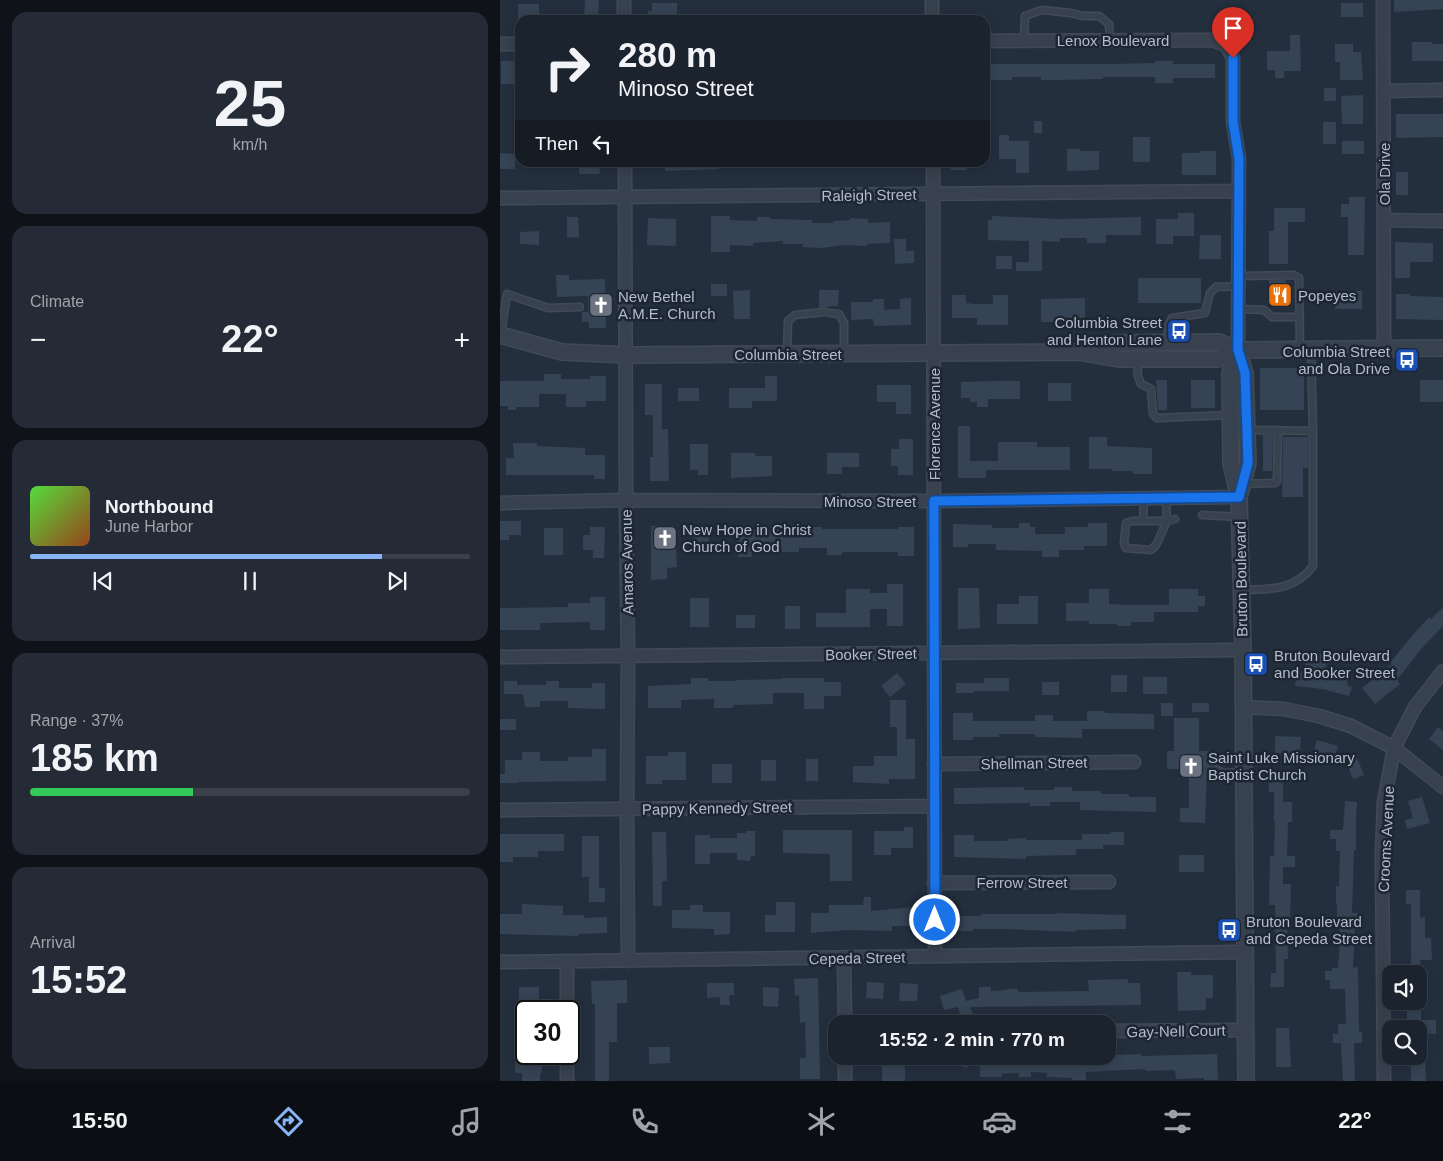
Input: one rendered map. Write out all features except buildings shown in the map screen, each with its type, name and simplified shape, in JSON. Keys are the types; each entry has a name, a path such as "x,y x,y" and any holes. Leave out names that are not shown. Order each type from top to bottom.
{"street":[{"path":"624,0 624,15"},
{"path":"932,0 932,15"},
{"name":"Ola Drive","path":"1383,0 1384,348"},
{"name":"Lenox Boulevard","path":"990,41 1212,40 1226,45 1233,58 1233,121 1239,159 1238,191"},
{"path":"500,44 515,44"},
{"path":"1384,90 1443,90"},
{"name":"Amaros Avenue","path":"625,167 628,961"},
{"name":"Florence Avenue","path":"933,167 935,956"},
{"path":"1238,191 1238,350"},
{"name":"Raleigh Street","path":"500,198 1238,191"},
{"path":"1384,220 1443,221"},
{"name":"Columbia Street","path":"500,336 562,352 626,355 1078,352 1118,359 1218,359 1238,350"},
{"name":"Columbia Street","path":"1078,352 1117,342 1219,342 1238,350 1443,348"},
{"name":"Bruton Boulevard","path":"1238,350 1230,373 1231,464 1241,490"},
{"name":"Bruton Boulevard","path":"1238,350 1245,373 1248,463 1241,490 1240,517 1243,650 1246,1081"},
{"name":"Minoso Street","path":"500,502 626,500 934,501 1166,498 1241,490"},
{"name":"Booker Street","path":"500,657 1243,650"},
{"name":"Crooms Avenue","path":"1384,1081 1382,853 1384,802 1394,748 1415,707 1443,671"},
{"path":"1243,708 1284,709 1319,716 1351,726 1394,748 1443,787"},
{"name":"Shellman Street","path":"934,764 1134,762"},
{"name":"Pappy Kennedy Street","path":"500,810 934,806"},
{"name":"Ferrow Street","path":"934,883 1109,882"},
{"name":"Cepeda Street","path":"500,962 1244,952"},
{"path":"844,958 845,1015"},
{"path":"567,962 567,1000"},
{"name":"Gay-Nell Court","path":"1116,1032 1246,1030"},
{"path":"567,1065 567,1081"},
{"path":"845,1065 845,1081"}],"lane":[{"path":"1024,40 1025,16 1042,10 1071,12 1082,16 1100,16 1109,24 1110,40"},
{"path":"1168,342 1168,326 1172,318 1205,313 1210,293 1216,287 1238,281 1297,276 1300,280 1300,317 1306,350 1313,431 1313,566 1307,574 1295,583 1278,588 1242,590"},
{"path":"500,336 507,294 548,308 580,307"},
{"path":"1238,309 1260,309 1272,317 1300,317"},
{"path":"787,354 788,321 791,317 827,312 839,314 843,320 844,353"},
{"path":"1137,359 1138,376 1141,384 1152,389 1153,414 1157,418 1230,415"},
{"path":"1247,430 1313,431"},
{"path":"1241,490 1277,481 1278,430"},
{"path":"1143,521 1144,498"},
{"path":"1166,498 1167,521 1156,546 1151,550 1126,548 1124,544 1126,523 1132,520 1167,521 1175,519"},
{"path":"1202,515 1240,517"},
{"path":"1213,768 1224,772 1243,772"}],"place":[{"name":"Popeyes","path":"1280,295"},
{"name":"New Bethel A.M.E. Church","path":"601,305"},
{"name":"Columbia Street and Henton Lane","path":"1179,331"},
{"name":"Columbia Street and Ola Drive","path":"1407,360"},
{"name":"New Hope in Christ Church of God","path":"665,538"},
{"name":"Bruton Boulevard and Booker Street","path":"1256,664"},
{"name":"Saint Luke Missionary Baptist Church","path":"1191,766"},
{"name":"Bruton Boulevard and Cepeda Street","path":"1229,930"}],"route":[{"path":"935,920 934,501 1239,497 1248,463 1245,373 1238,350 1239,159 1233,121 1233,58"}]}
